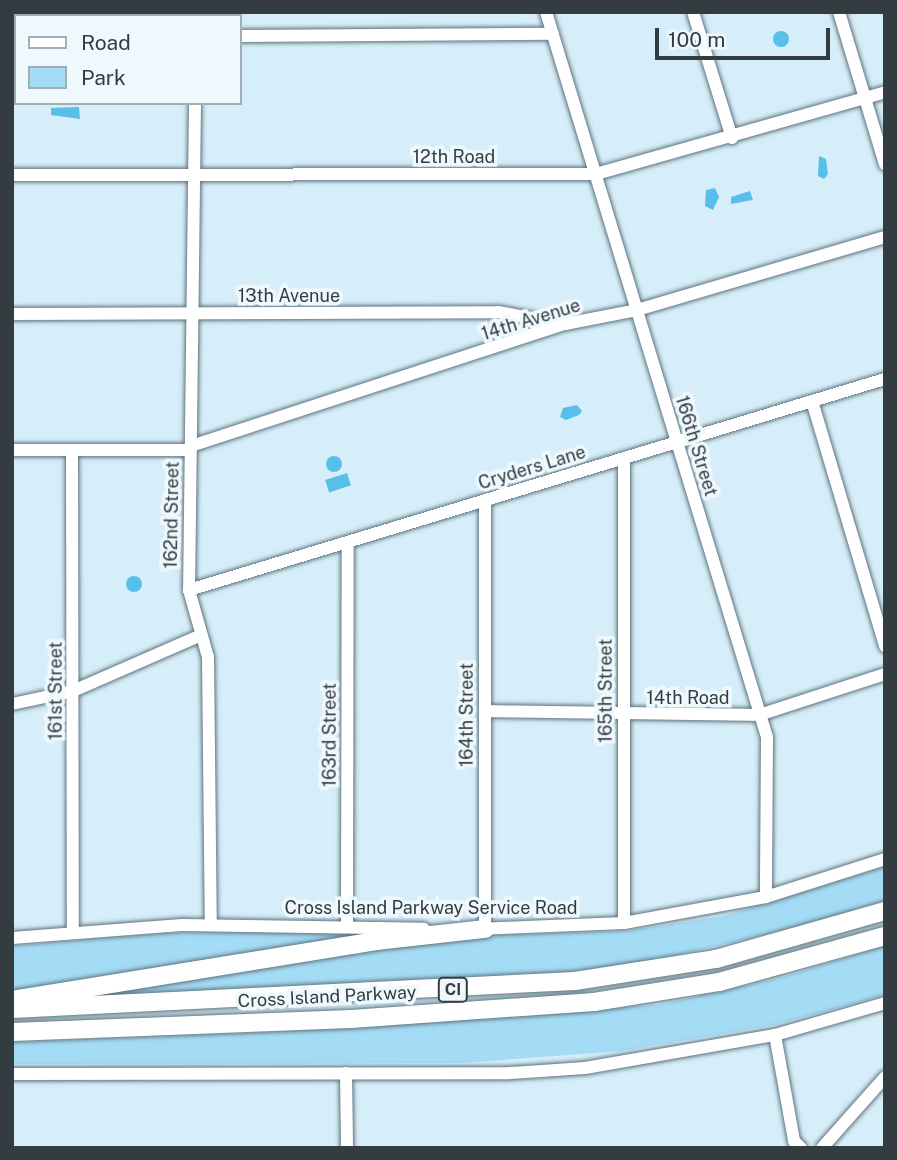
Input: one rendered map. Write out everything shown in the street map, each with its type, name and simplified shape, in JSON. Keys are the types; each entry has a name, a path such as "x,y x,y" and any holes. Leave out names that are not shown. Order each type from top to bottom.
{"highway":[{"name":"Cross Island Parkway","path":"12,1009 575,981 716,959 885,911"},
{"path":"12,1000 376,941 485,929"},
{"name":"Cross Island Parkway","path":"12,1032 340,1019 594,1002 719,982 885,936"}],"street":[{"name":"166th Street","path":"546,12 767,737 766,897"},
{"path":"693,12 732,138"},
{"path":"839,12 885,164"},
{"path":"242,36 554,33"},
{"name":"12th Road","path":"12,175 596,174 732,138 885,92"},
{"name":"162nd Street","path":"195,105 189,590 208,657 211,924"},
{"name":"14th Avenue","path":"12,450 191,448 565,324 637,310 885,237"},
{"name":"13th Avenue","path":"12,314 498,312 565,324"},
{"name":"Cryders Lane","path":"189,590 885,379"},
{"path":"812,401 885,646"},
{"name":"161st Street","path":"72,450 74,933"},
{"name":"165th Street","path":"624,458 624,923"},
{"name":"164th Street","path":"485,501 485,929"},
{"name":"163rd Street","path":"347,928 348,542"},
{"path":"12,704 73,691 201,635"},
{"name":"14th Road","path":"485,711 759,715 885,674"},
{"name":"Cross Island Parkway Service Road","path":"12,938 211,924 485,929 624,923 766,897 885,859"},
{"path":"12,1074 346,1073 585,1068 775,1035 885,1003"},
{"path":"775,1035 794,1141 801,1148"},
{"path":"346,1073 347,1148"},
{"path":"822,1148 885,1077"}],"green space":[{"path":"885,867 885,900 815,923 634,965 527,976 94,996 452,936 626,931 723,916"},
{"path":"163,933 367,935 12,993 12,946"},
{"path":"885,946 885,995 774,1025 622,1051 463,1063 12,1064 12,1042 270,1032 658,1005 776,979"}],"shaded area":[{"path":"781,31 789,39 781,47 773,39"},
{"path":"79,107 80,119 51,115 51,108"},
{"path":"819,156 826,159 828,174 824,179 818,176"},
{"path":"715,188 719,197 713,210 705,206 706,190"},
{"path":"750,191 753,200 731,204 731,197"},
{"path":"577,405 582,411 579,415 566,420 560,417 563,408"},
{"path":"334,456 340,458 340,470 334,472 328,470 326,464 328,458"},
{"path":"347,473 351,485 329,492 325,480"},
{"path":"134,576 142,584 134,592 126,584"}]}
